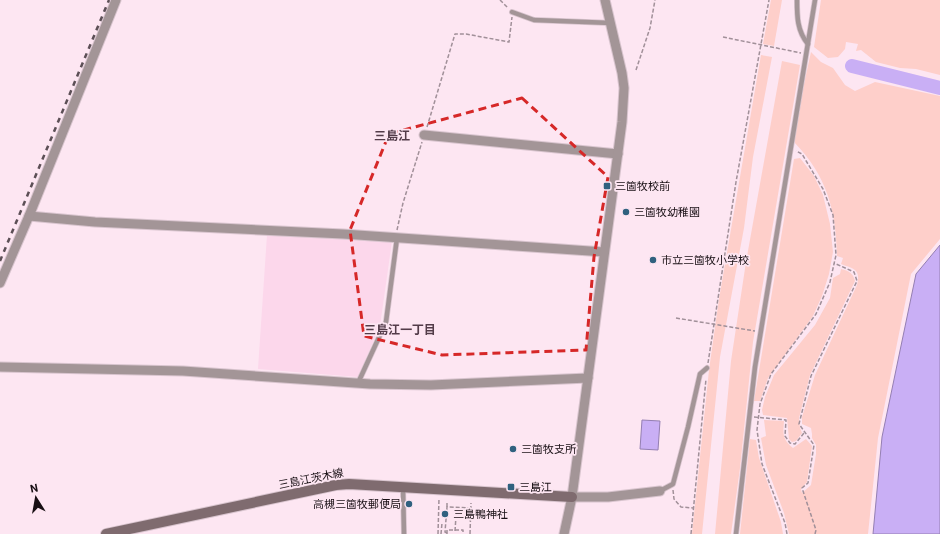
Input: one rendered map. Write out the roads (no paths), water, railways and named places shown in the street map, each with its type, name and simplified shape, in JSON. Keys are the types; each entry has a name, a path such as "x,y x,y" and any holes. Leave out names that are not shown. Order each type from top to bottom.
{"main road":[{"name":"三島江茨木線","path":"106,534 336,485 349,484 572,497"}],"street":[{"path":"0,283 29,216 116,0"},
{"path":"564,534 572,497 622,122 624,88 622,73 611,23 604,0"},
{"path":"424,135 618,154"},
{"path":"29,216 95,222 264,230 604,252"},
{"path":"0,367 183,371 358,383 430,385 588,378"},
{"path":"572,497 608,497 660,491"}],"lane":[{"path":"797,0 798,22 804,39 808,44"},
{"path":"736,534 748,416 760,332 815,0"},
{"path":"512,12 534,20 611,23"},
{"path":"358,383 386,322 397,238"},
{"path":"660,491 673,484 700,374 707,368"},
{"path":"403,487 404,534"}],"waterway":[{"path":"852,66 940,88"}],"railway":[{"path":"0,261 109,0"}],"place":[{"name":"三箇牧校前","path":"607,186"},
{"name":"三箇牧幼稚園","path":"626,212"},
{"name":"市立三箇牧小学校","path":"653,260"},
{"name":"三箇牧支所","path":"513,449"},
{"name":"三島江","path":"511,487"},
{"name":"高槻三箇牧郵便局","path":"409,504"},
{"name":"三島鴨神社","path":"445,514"}],"district":[{"name":"三島江","path":"392,136"},
{"name":"三島江一丁目","path":"400,330"}]}
